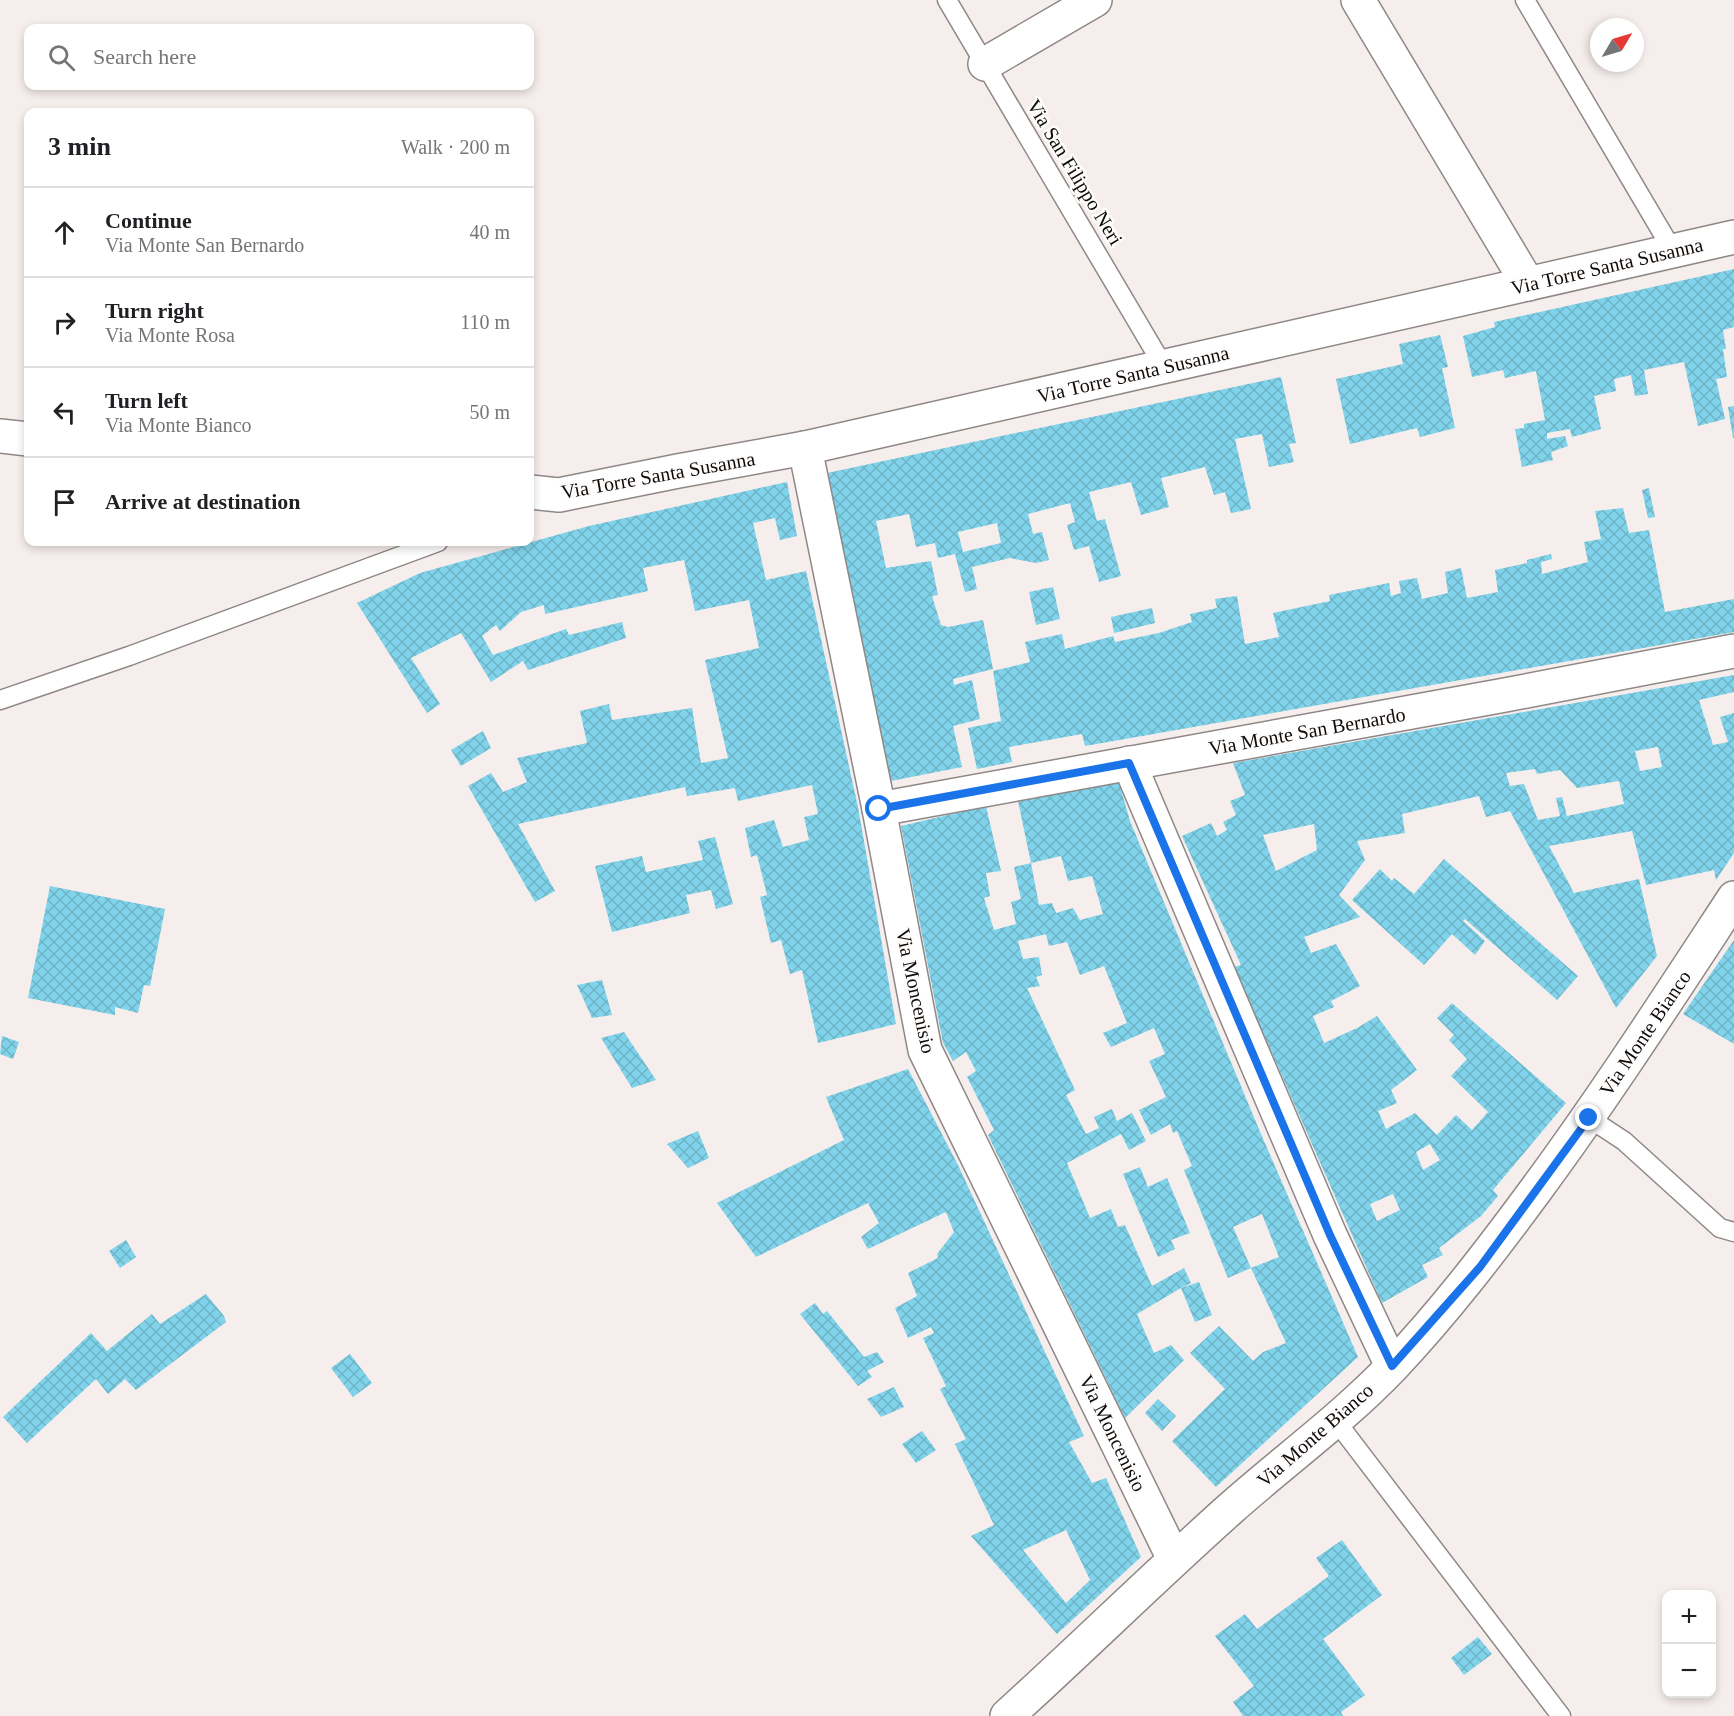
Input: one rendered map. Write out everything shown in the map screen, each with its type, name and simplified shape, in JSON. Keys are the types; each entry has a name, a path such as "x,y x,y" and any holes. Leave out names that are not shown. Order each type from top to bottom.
{"street":[{"path":"985,64 1095,0"},
{"path":"1358,0 1528,284"},
{"name":"Via Torre Santa Susanna","path":"539,498 805,448 1734,237"},
{"path":"0,436 24,439"},
{"name":"Via Moncenisio","path":"805,448 879,809 925,1050 1174,1559"},
{"name":"Via Monte San Bernardo","path":"879,809 1734,651"},
{"path":"1129,763 1325,1224 1392,1366"},
{"name":"Via Monte Bianco","path":"1007,1716 1077,1653 1174,1559 1259,1483 1336,1421 1392,1366 1480,1267 1589,1118 1734,898"}],"lane":[{"name":"Via San Filippo Neri","path":"947,0 1164,367"},
{"path":"1525,0 1673,251"},
{"path":"0,700 129,656 427,546"},
{"path":"1589,1118 1624,1141 1720,1228 1734,1232"},
{"path":"1336,1421 1561,1716"}],"building":[{"path":"1734,269 1734,327 1723,330 1727,377 1716,379 1725,419 1698,426 1684,362 1644,370 1648,394 1635,396 1631,375 1614,379 1616,391 1594,396 1601,429 1572,437 1570,429 1547,433 1547,439 1565,436 1568,446 1551,452 1553,460 1522,467 1515,429 1524,428 1524,424 1545,420 1536,371 1505,378 1503,370 1472,377 1463,336 1495,327 1494,322"},
{"path":"1440,335 1448,367 1442,368 1455,428 1420,437 1417,428 1350,444 1336,379 1403,364 1399,344"},
{"path":"1281,377 1296,443 1289,444 1294,462 1269,467 1262,434 1235,439 1251,509 1231,513 1225,492 1214,495 1205,467 1161,478 1169,507 1141,515 1131,482 1089,492 1097,521 1105,519 1121,576 1099,582 1089,546 1074,550 1067,525 1075,522 1070,503 1028,514 1033,534 1042,532 1049,560 1036,563 1010,558 972,567 977,589 965,592 955,554 938,558 935,543 916,547 909,514 876,521 886,568 931,561 938,595 932,596 941,625 948,627 983,620 993,669 953,679 954,685 972,680 980,719 953,726 962,767 891,781 827,473","holes":["997,523 1001,543 963,552 958,532"]},
{"path":"1734,406 1734,438 1733,438 1728,407"},
{"path":"787,482 797,536 780,540 775,518 753,523 766,580 806,571 858,807 896,1024 818,1043 802,970 790,974 781,940 771,943 760,897 767,895 757,855 751,857 745,828 774,820 783,847 809,840 804,817 818,814 812,785 738,801 735,788 687,796 685,787 518,824 555,891 535,902 468,786 491,773 503,792 527,782 517,758 587,743 580,711 609,704 612,720 692,708 701,763 728,758 705,660 759,648 749,600 695,611 684,560 643,568 648,591 545,614 544,605 521,612 500,631 496,625 482,636 493,655 566,629 569,635 622,622 626,638 528,670 523,661 491,682 461,633 411,658 440,704 427,713 357,603 420,573 517,546 534,546 534,541 589,526"},
{"path":"1649,488 1655,517 1648,518 1642,490"},
{"path":"1623,508 1629,533 1649,530 1665,612 1734,599 1734,632 1085,746 1082,734 1009,747 1012,762 977,769 968,728 1001,721 993,671 1030,662 1025,642 1062,634 1065,649 1113,636 1115,642 1159,633 1192,622 1190,614 1217,608 1215,599 1237,596 1245,644 1279,637 1273,613 1330,601 1329,595 1389,583 1391,596 1401,593 1399,581 1417,578 1422,599 1448,593 1445,572 1461,568 1467,598 1498,592 1495,570 1527,563 1527,560 1551,554 1552,559 1541,562 1542,574 1588,562 1584,542 1601,539 1595,511"},
{"path":"1053,587 1060,619 1036,625 1029,592"},
{"path":"1152,608 1155,623 1114,633 1111,617"},
{"path":"1734,675 1734,692 1699,700 1713,745 1728,742 1720,717 1734,713 1734,853 1716,880 1714,870 1646,885 1632,831 1549,846 1574,893 1639,879 1657,956 1616,1008 1510,811 1486,817 1479,796 1402,814 1405,833 1357,841 1365,860 1339,895 1360,917 1304,937 1311,953 1336,944 1360,986 1331,1001 1334,1007 1313,1016 1324,1043 1377,1016 1417,1070 1391,1090 1397,1103 1378,1111 1386,1129 1415,1113 1437,1135 1456,1115 1472,1130 1488,1112 1451,1076 1467,1059 1449,1040 1454,1035 1437,1018 1452,1003 1566,1103 1493,1190 1498,1196 1481,1216 1439,1248 1443,1255 1422,1265 1428,1277 1382,1303 1234,967 1241,965 1182,836 1211,823 1217,836 1227,830 1223,822 1236,815 1230,801 1245,795 1233,763","holes":["1658,747 1662,767 1640,771 1635,751","1535,769 1537,774 1560,770 1577,788 1619,781 1624,804 1567,816 1562,797 1556,798 1560,816 1538,820 1524,784 1510,786 1506,773","1314,824 1317,850 1276,871 1263,835","1430,1144 1440,1160 1423,1170 1416,1152","1393,1194 1400,1210 1377,1221 1370,1204"]},
{"path":"483,731 491,748 461,766 451,750"},
{"path":"1118,779 1130,821 1261,1134 1358,1357 1216,1487 1172,1441 1225,1389 1190,1353 1219,1326 1253,1361 1263,1352 1286,1343 1251,1268 1228,1278 1184,1170 1192,1166 1177,1131 1173,1133 1170,1124 1151,1135 1139,1110 1166,1097 1149,1061 1165,1054 1154,1028 1111,1047 1103,1033 1127,1023 1104,966 1080,975 1067,942 1049,946 1046,934 1018,941 1023,959 1039,957 1042,975 1036,977 1040,986 1027,988 1075,1090 1066,1095 1086,1134 1099,1128 1094,1117 1112,1109 1117,1121 1132,1113 1146,1141 1129,1150 1121,1134 1067,1163 1090,1218 1111,1209 1118,1227 1125,1225 1152,1286 1184,1268 1191,1283 1137,1314 1154,1353 1171,1345 1184,1360 1125,1418 988,1135 994,1130 967,1077 976,1071 966,1052 953,1061 943,1043 901,826 986,806 1001,871 986,873 990,896 984,898 994,930 1016,924 1011,902 1021,899 1014,867 1031,863 1018,801","holes":["1061,856 1068,881 1092,876 1103,914 1080,920 1073,908 1056,913 1052,903 1039,905 1031,863","1262,1214 1279,1257 1251,1268 1233,1227"]},
{"path":"715,837 733,904 716,909 711,890 686,895 690,913 612,932 595,866 642,856 646,872 703,860 698,841"},
{"path":"1444,859 1578,976 1557,1000 1465,919 1463,921 1485,941 1475,955 1452,934 1424,965 1352,900 1380,869 1392,881 1394,878 1414,894"},
{"path":"50,886 165,909 150,986 144,985 138,1013 115,1007 115,1015 28,998"},
{"path":"1734,940 1734,1044 1683,1014"},
{"path":"602,980 612,1015 592,1018 577,985"},
{"path":"624,1032 656,1080 632,1088 601,1038"},
{"path":"2,1036 19,1042 13,1059 0,1054"},
{"path":"908,1069 958,1165 1084,1436 1069,1442 1092,1483 1106,1478 1141,1557 1057,1634 971,1536 994,1525 955,1444 966,1439 940,1389 946,1386 923,1338 934,1333 931,1327 908,1338 895,1308 917,1296 908,1273 938,1258 937,1254 954,1232 946,1212 868,1249 861,1237 879,1223 868,1203 756,1257 717,1203 844,1140 826,1097","holes":["1066,1530 1090,1580 1066,1603 1023,1550"]},
{"path":"698,1131 709,1158 688,1168 667,1144"},
{"path":"1140,1167 1148,1187 1167,1178 1190,1233 1171,1240 1175,1249 1158,1257 1123,1174"},
{"path":"126,1240 136,1257 120,1268 109,1251"},
{"path":"1199,1282 1212,1315 1195,1322 1181,1288"},
{"path":"206,1294 224,1316 226,1322 136,1390 125,1379 108,1394 96,1379 27,1443 3,1417 91,1333 107,1351 152,1314 160,1324"},
{"path":"815,1303 823,1314 827,1311 864,1357 877,1352 884,1362 867,1371 872,1377 858,1386 800,1314"},
{"path":"350,1354 372,1383 353,1397 331,1368"},
{"path":"894,1387 904,1407 881,1417 867,1399"},
{"path":"1158,1399 1176,1416 1162,1431 1145,1413"},
{"path":"922,1431 936,1450 916,1463 902,1444"},
{"path":"1342,1540 1382,1595 1323,1639 1365,1695 1341,1712 1343,1716 1243,1716 1233,1702 1254,1686 1215,1636 1245,1614 1257,1629 1329,1576 1316,1558"},
{"path":"1478,1637 1492,1654 1464,1675 1451,1658"}],"route":[{"path":"879,809 1129,763 1330,1235 1392,1366 1480,1267 1589,1118"}]}
